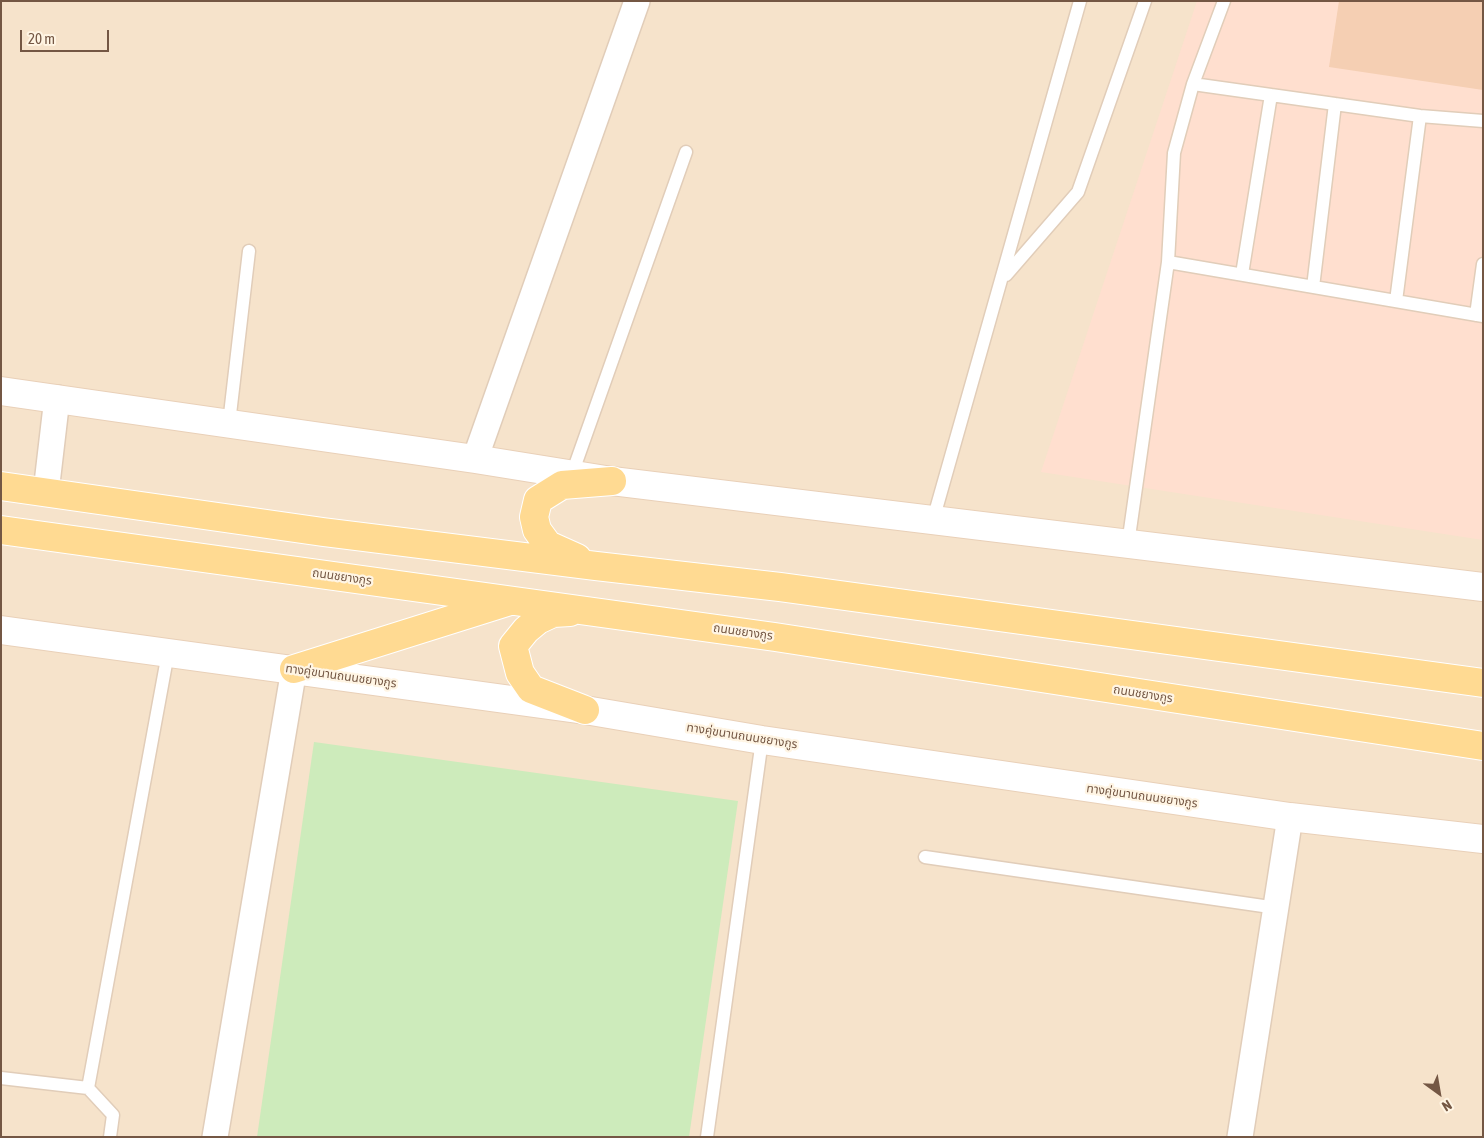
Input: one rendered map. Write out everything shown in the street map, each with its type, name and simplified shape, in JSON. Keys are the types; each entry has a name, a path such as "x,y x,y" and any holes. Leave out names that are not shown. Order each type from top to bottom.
{"main road":[{"path":"1,391 475,459 612,481 1483,587"},
{"path":"596,566 548,545 537,530 534,517 538,500 562,484 612,481"},
{"path":"1,486 322,532 790,588 1483,683"},
{"name":"ถนนชยางกูร","path":"1,530 785,638 1483,746"},
{"path":"294,669 513,600"},
{"path":"585,710 531,689 520,673 513,646 526,630 538,620 553,613 589,610"},
{"name":"ทางคู่ขนานถนนชยางกูร","path":"1,630 585,710 762,740 1290,817 1483,839"}],"street":[{"path":"475,459 637,1"},
{"path":"46,492 57,398"},
{"path":"215,1137 294,669"},
{"path":"1240,1137 1290,817"}],"lane":[{"path":"933,520 1080,1"},
{"path":"1002,279 1078,192 1145,1"},
{"path":"1128,544 1168,262 1174,153 1194,84 1224,1"},
{"path":"1194,84 1420,116 1483,121"},
{"path":"1242,274 1271,95"},
{"path":"1313,287 1335,104"},
{"path":"1396,301 1420,116"},
{"path":"572,474 686,152"},
{"path":"229,423 249,251"},
{"path":"1168,262 1479,315 1483,264"},
{"path":"88,1088 168,652"},
{"path":"708,1137 762,740"},
{"path":"926,857 1277,908"},
{"path":"1,1078 88,1088 113,1115 110,1137"}],"shaded area":[{"path":"1,1 1483,1 1483,1137 1,1137"},
{"path":"1197,1 1483,1 1483,540 1041,472"}],"green space":[{"path":"314,742 738,801 689,1137 257,1137"}],"building":[{"path":"1339,1 1483,1 1483,90 1329,67"}]}
